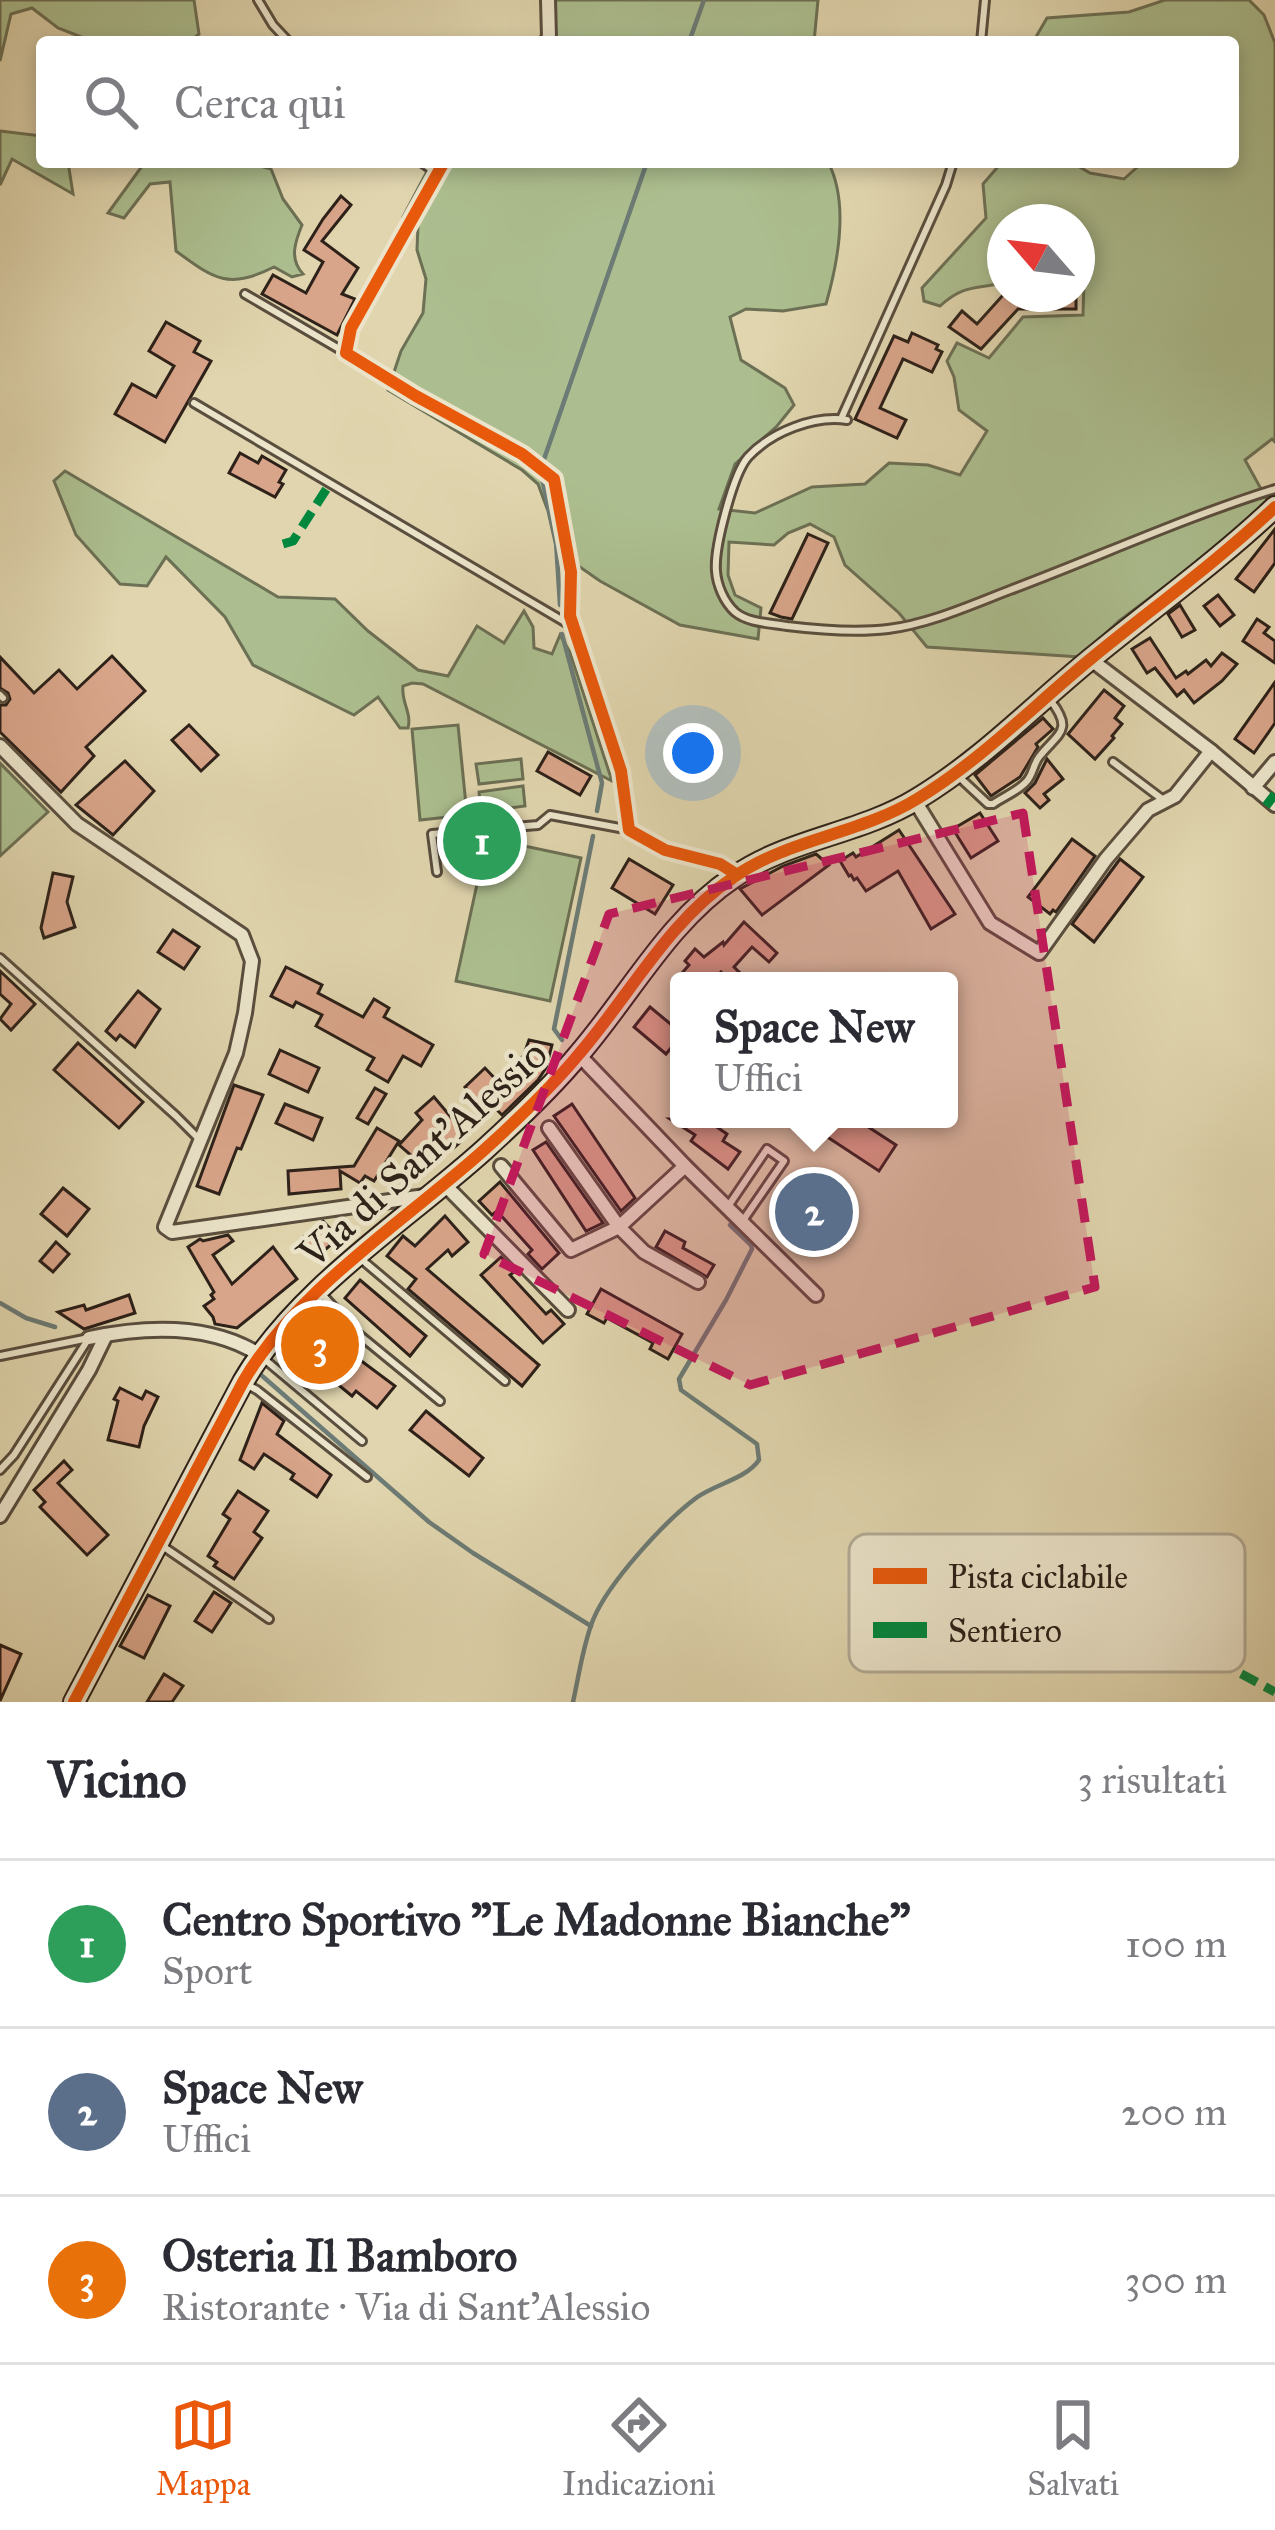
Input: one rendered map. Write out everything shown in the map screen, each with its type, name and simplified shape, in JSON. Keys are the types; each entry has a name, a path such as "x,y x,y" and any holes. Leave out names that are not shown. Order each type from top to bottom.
{"street":[{"path":"548,0 549,36"},
{"path":"441,168 351,328 346,353 522,454 554,479 571,572 570,616 621,771 629,830 665,850 720,864 736,874"},
{"name":"Via di Sant'Alessio","path":"74,1702 260,1355 319,1291 531,1105 579,1055 678,926 708,896 736,874 772,857 914,801 981,756 1275,507"},
{"path":"1090,659 1275,806"},
{"path":"0,746 77,824 242,935 251,961 236,1053 165,1227 172,1232 437,1190 568,1310"},
{"path":"914,801 990,923 1039,953 1106,859 1148,810 1175,796 1210,751"},
{"path":"1253,788 1275,762"},
{"path":"579,1055 816,1295"},
{"path":"549,1128 620,1227 644,1252 698,1282"},
{"path":"501,1166 571,1250 620,1227 686,1166"},
{"path":"89,1338 158,1329 210,1334 260,1355"},
{"path":"0,1516 106,1335"}],"lane":[{"path":"258,0 283,36"},
{"path":"982,36 985,0"},
{"path":"951,168 844,420 809,422 773,438 746,459 721,531 716,569 723,596 736,613 757,622 803,628 892,629 947,614 1275,489"},
{"path":"245,294 346,353"},
{"path":"194,403 573,627"},
{"path":"956,773 988,804 1026,782 1063,725 1048,697"},
{"path":"1113,762 1165,802"},
{"path":"437,872 431,834 538,825 550,815 629,830"},
{"path":"0,958 200,1140"},
{"path":"728,1208 767,1149 784,1161 742,1222"},
{"path":"358,1257 505,1381"},
{"path":"319,1291 357,1333 440,1401"},
{"path":"0,1356 89,1338"},
{"path":"0,1470 89,1338"},
{"path":"260,1355 362,1441"},
{"path":"243,1382 367,1478"},
{"path":"158,1543 269,1619"}],"highlighted area":[{"path":"1023,813 1095,1287 750,1385 484,1254 609,914"}],"green space":[{"path":"0,0 194,0 196,36 79,36 58,28 32,8 11,14 0,61"},
{"path":"543,0 818,0 815,36 542,36"},
{"path":"1165,0 1249,0 1264,15 1275,43 1275,442 1272,439 1245,460 1271,507 1119,621 1080,657 927,647 899,613 845,565 834,537 810,524 774,545 729,542 728,575 735,595 761,608 758,639 680,625 557,551 538,484 522,470 388,390 401,351 423,313 426,279 417,250 418,225 403,217 429,168 830,168 840,213 826,304 783,311 746,309 730,317 741,360 785,388 794,405 735,464 719,509 755,513 812,487 865,484 889,463 928,465 960,475 987,431 959,410 947,361 957,343 989,358 1023,317 1095,312 1095,204 987,204 987,286 964,290 940,306 924,301 922,288 986,218 983,184 997,168 1081,168 1124,179 1136,168 1239,168 1239,36 1036,36 1047,18 1129,12"},
{"path":"0,131 36,135 36,168 69,168 73,194 12,159 0,185"},
{"path":"141,168 271,169 283,199 302,225 295,256 303,274 292,277 274,267 245,278 222,278 189,261 176,251 170,182 150,184 124,218 108,213"},
{"path":"65,471 278,597 335,599 418,670 448,676 477,626 504,643 524,611 533,627 534,648 552,654 560,635 570,652 612,781 423,684 403,686 409,723 408,728 400,728 378,697 354,715 253,665 225,617 166,557 147,586 120,584 76,535 54,481"},
{"path":"458,725 467,815 420,820 412,729"},
{"path":"521,759 523,779 479,784 476,764"},
{"path":"0,763 48,812 0,856"},
{"path":"523,786 525,806 481,812 479,792"},
{"path":"487,838 581,858 550,1001 456,981"}],"building":[{"path":"341,196 351,205 322,241 358,268 342,294 355,299 337,335 262,294 273,275 306,293 323,262 304,250"},
{"path":"962,311 977,324 988,312 1015,312 981,349 949,327"},
{"path":"166,322 200,341 194,352 211,361 165,442 115,414 132,384 156,397 174,366 149,351"},
{"path":"912,333 938,345 936,349 942,352 932,372 903,359 880,408 906,420 897,438 855,419 894,336 908,342"},
{"path":"240,453 258,463 262,456 286,470 275,497 229,473"},
{"path":"1275,529 1275,563 1254,592 1236,579"},
{"path":"808,534 828,543 792,619 770,613"},
{"path":"1218,595 1234,615 1220,626 1204,606"},
{"path":"1180,605 1195,630 1182,637 1168,614"},
{"path":"1257,619 1269,627 1264,633 1275,641 1275,663 1243,641"},
{"path":"1150,638 1176,678 1206,660 1211,666 1222,653 1237,664 1194,703 1184,690 1177,696 1155,668 1147,673 1132,649"},
{"path":"112,656 145,691 86,747 94,756 61,792 0,732 0,705 10,699 0,688 0,657 34,693 59,670 77,689"},
{"path":"1275,682 1275,723 1254,753 1235,739"},
{"path":"1104,690 1124,706 1115,718 1122,724 1095,759 1068,734"},
{"path":"1043,718 1053,729 1036,744 1020,777 991,796 975,775"},
{"path":"189,725 218,755 201,771 172,740"},
{"path":"548,752 591,776 580,795 537,771"},
{"path":"1047,759 1063,779 1044,794 1049,800 1040,808 1025,793"},
{"path":"125,761 154,791 113,835 76,805"},
{"path":"980,813 998,841 971,858 953,829"},
{"path":"899,830 955,914 931,929 898,871 866,891 840,861 853,853 856,857"},
{"path":"1072,839 1095,856 1050,914 1028,897"},
{"path":"816,854 829,865 762,915 740,889 783,866"},
{"path":"629,859 673,885 655,914 612,888"},
{"path":"1120,859 1143,877 1094,942 1072,924"},
{"path":"53,873 73,877 67,902 75,927 44,938 41,928"},
{"path":"744,922 777,953 769,962 752,947 734,967 739,972 683,972 695,949 704,957 724,945"},
{"path":"173,930 199,947 184,969 158,952"},
{"path":"286,967 322,985 318,993 363,1017 374,999 389,1008 384,1017 433,1045 421,1066 403,1056 388,1082 367,1070 374,1058 316,1026 322,1015 271,996"},
{"path":"0,971 35,1004 11,1030 0,1019 11,1004 0,994"},
{"path":"138,991 160,1009 135,1047 106,1031"},
{"path":"650,1007 670,1024 670,1049 666,1054 634,1027"},
{"path":"529,1040 552,1045 538,1080 502,1115 489,1102 483,1107 465,1087 485,1068 503,1087"},
{"path":"78,1043 143,1102 119,1128 54,1070"},
{"path":"280,1050 319,1068 308,1092 269,1074"},
{"path":"234,1085 263,1095 219,1194 197,1186"},
{"path":"375,1088 386,1094 368,1124 357,1118"},
{"path":"434,1097 467,1136 449,1152 435,1136 414,1158 399,1145 422,1120 416,1113"},
{"path":"285,1104 322,1118 313,1140 276,1123"},
{"path":"572,1104 635,1198 621,1211 554,1116"},
{"path":"377,1128 399,1141 374,1181 365,1176 360,1183 340,1171 341,1189 289,1194 288,1171 354,1166"},
{"path":"684,1128 718,1128 727,1134 723,1141 740,1152 728,1169 691,1141 695,1135"},
{"path":"814,1128 870,1128 896,1145 879,1171"},
{"path":"546,1142 603,1223 586,1231 533,1150"},
{"path":"500,1182 559,1253 542,1269 528,1254 532,1250 497,1211 492,1215 479,1201"},
{"path":"799,1187 843,1216 829,1237 785,1208"},
{"path":"63,1188 89,1209 67,1236 41,1214"},
{"path":"445,1216 468,1242 452,1256 448,1250 427,1269 539,1365 522,1386 408,1289 416,1279 387,1256 403,1236 415,1246"},
{"path":"323,1221 339,1238 314,1259 299,1241"},
{"path":"665,1231 685,1242 683,1248 714,1265 707,1277 656,1247"},
{"path":"228,1235 233,1241 213,1255 232,1284 273,1247 297,1279 237,1328 215,1324 204,1306 214,1299 214,1292 188,1247 200,1239"},
{"path":"56,1242 69,1254 53,1272 40,1261"},
{"path":"501,1257 515,1271 510,1275 546,1314 551,1310 564,1324 543,1343 481,1275"},
{"path":"360,1280 426,1336 410,1356 345,1298"},
{"path":"601,1289 682,1334 668,1359 650,1349 653,1343 607,1318 604,1323 587,1314"},
{"path":"129,1295 135,1313 84,1329 58,1312 84,1305 86,1310"},
{"path":"325,1322 342,1336 336,1342 395,1386 377,1408 356,1391 352,1396 317,1367 304,1382 287,1369"},
{"path":"120,1388 142,1399 146,1391 158,1397 139,1447 108,1440"},
{"path":"262,1403 284,1421 277,1434 331,1475 317,1497 264,1454 254,1469 240,1460"},
{"path":"426,1411 483,1458 469,1476 410,1430"},
{"path":"64,1461 72,1470 58,1483 108,1535 87,1555 40,1507 45,1502 34,1490"},
{"path":"238,1491 268,1511 254,1532 262,1538 234,1579 208,1556 230,1519 223,1514"},
{"path":"214,1592 231,1603 212,1632 195,1621"},
{"path":"148,1595 170,1606 144,1658 120,1646"},
{"path":"0,1645 21,1654 0,1701"},
{"path":"164,1674 183,1686 172,1702 147,1702"}],"waterway":[{"path":"691,36 704,0"},
{"path":"542,465 645,168"},
{"path":"541,474 556,541 560,605"},
{"path":"562,634 602,783 597,811"},
{"path":"562,1040 554,1029 593,836"},
{"path":"573,1702 593,1620 624,1571 683,1509 759,1460 757,1444 681,1390 679,1379 752,1249 730,1225"},
{"path":"0,1303 55,1327"},
{"path":"260,1374 429,1522 591,1626"}],"marked path":[{"path":"283,544 293,541 329,485"},
{"path":"1266,806 1275,794"},
{"path":"1238,1672 1275,1692"}],"cycle path":[{"path":"441,168 351,328 346,353 522,454 554,479 571,572 570,616 621,771 629,830 665,850 720,864 736,874"},
{"path":"74,1702 243,1382 265,1349 322,1287 484,1150 545,1091 689,915 755,864 895,811 941,783 1275,507"}],"place":[{"name":"Centro Sportivo \"Le Madonne Bianche\"","path":"482,841"},
{"name":"Space New","path":"814,1212"},
{"name":"Osteria Il Bamboro","path":"320,1345"}]}
